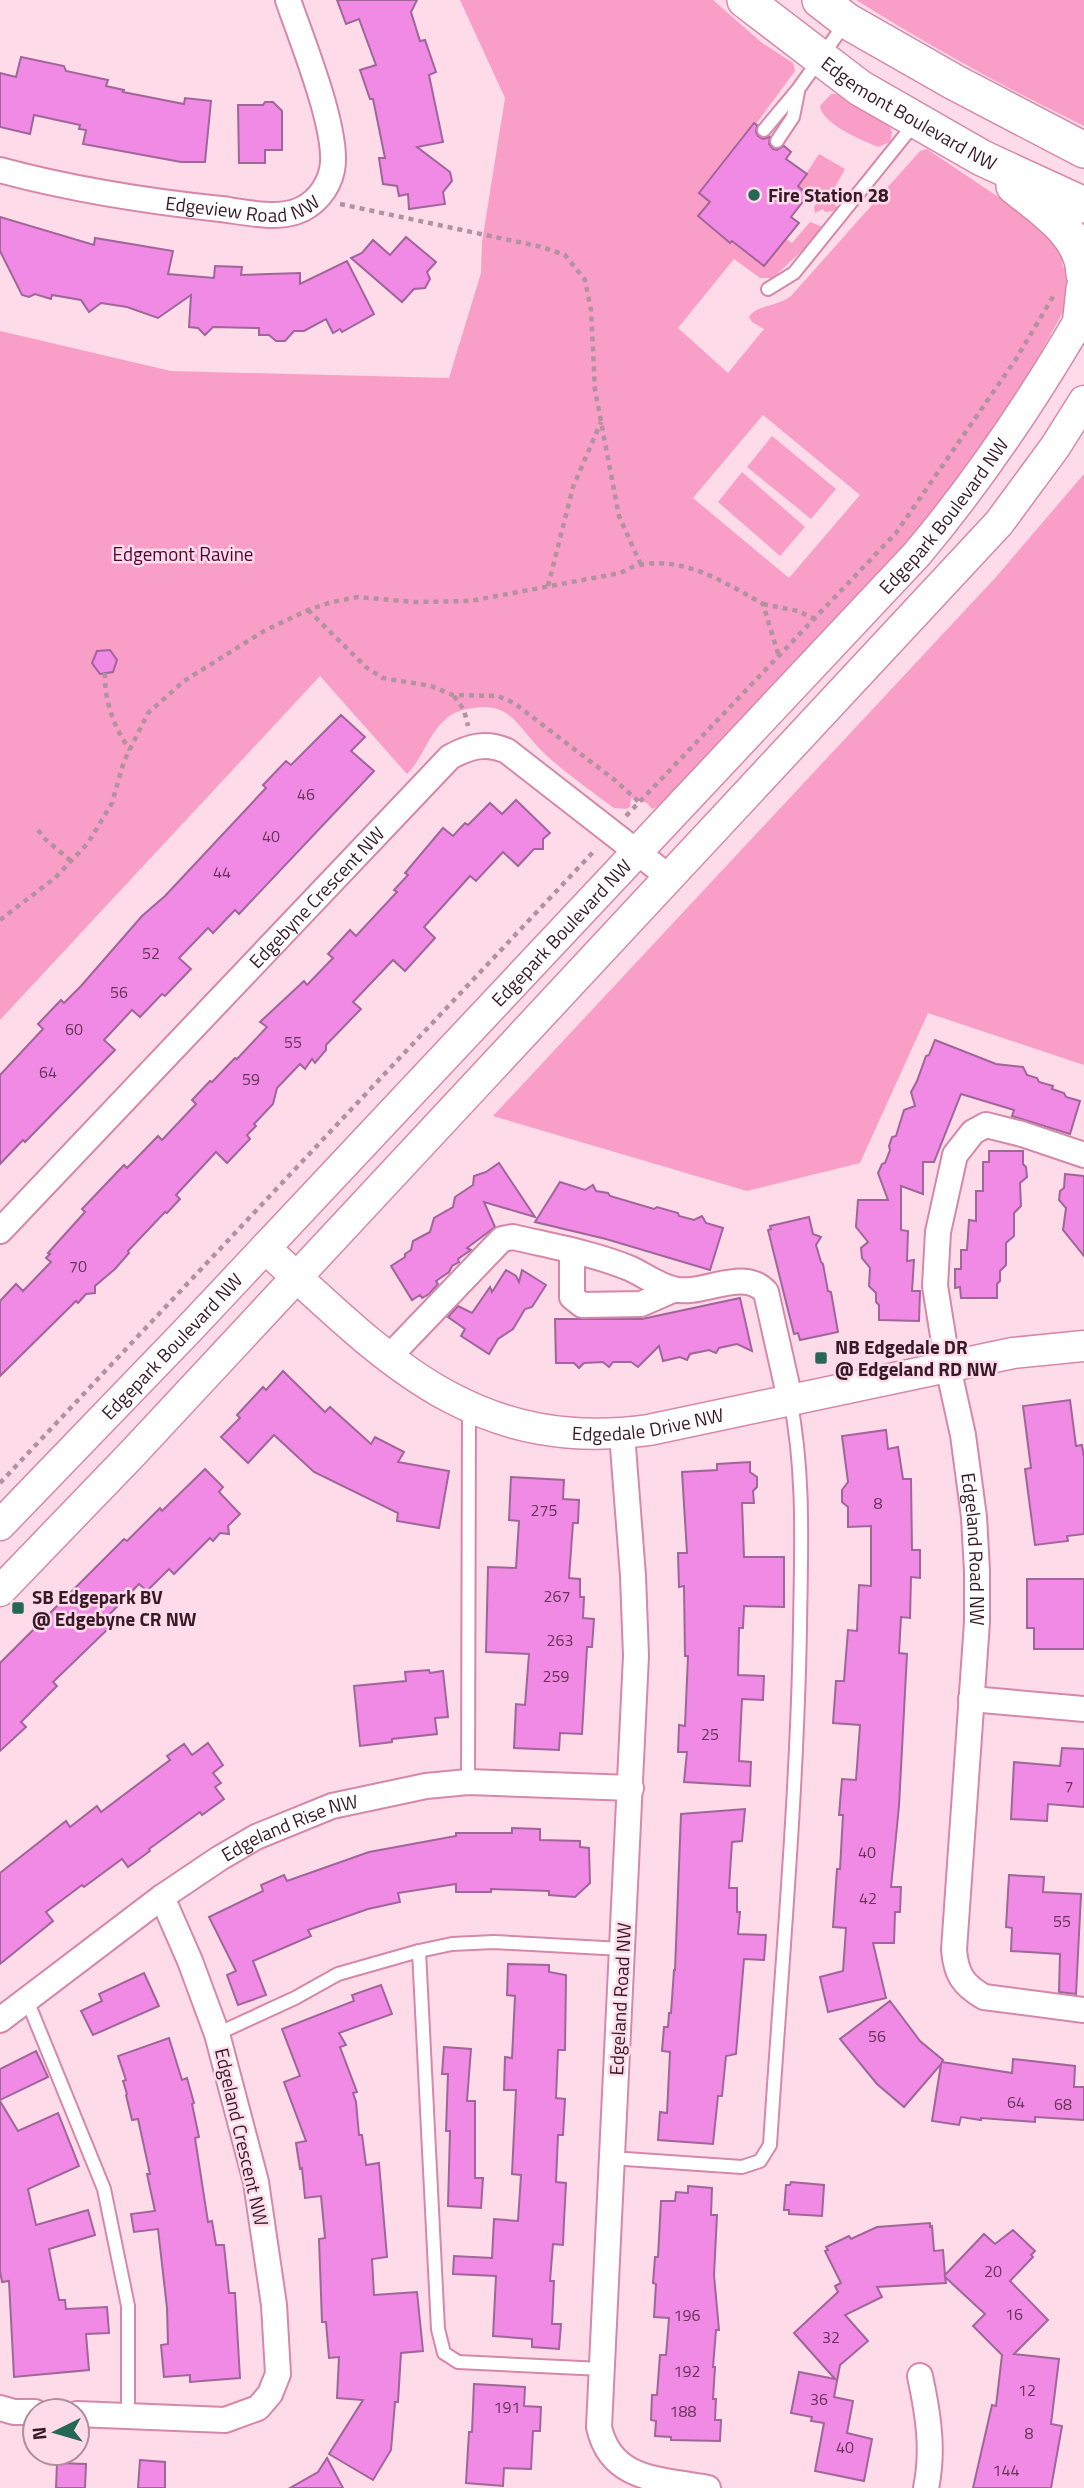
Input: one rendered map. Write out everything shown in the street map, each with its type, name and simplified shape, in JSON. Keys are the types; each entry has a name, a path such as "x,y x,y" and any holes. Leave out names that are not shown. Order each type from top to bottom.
{"main road":[{"name":"Edgemont Boulevard NW","path":"745,0 860,88 982,158 1084,205"},
{"path":"833,11 954,82 1084,150"},
{"path":"982,158 1064,228 1084,262 1078,296"}],"street":[{"name":"Edgeview Road NW","path":"0,170 90,192 152,202 258,213 285,214 298,211 318,198 330,178 333,155 322,102 288,0"},
{"name":"Edgepark Boulevard NW","path":"0,1525 265,1248 917,554 1012,430 1078,296"},
{"name":"Edgepark Boulevard NW","path":"0,1591 133,1452 999,523 1055,447 1084,401"},
{"path":"473,746 495,746 507,751 669,877"},
{"name":"Edgebyne Crescent NW","path":"0,1231 450,757 473,746"},
{"name":"Edgeland Road NW","path":"1084,1155 986,1125 973,1132 955,1155 938,1232 935,1286 948,1367 963,1434 978,1570 955,1967 961,1980 984,1997 1084,2010"},
{"path":"388,1357 505,1238 513,1237 628,1268 673,1290"},
{"name":"Edgedale Drive NW","path":"265,1248 388,1357 422,1382 470,1409 553,1432 590,1435 649,1430 1013,1353 1084,1346"},
{"path":"572,1252 572,1297 582,1305 641,1304 673,1290 746,1281 761,1287 766,1292 790,1399"},
{"name":"Edgeland Road NW","path":"622,1434 636,1656 599,2427 603,2446 624,2469 708,2488"},
{"path":"971,1699 1084,1709"},
{"name":"Edgeland Rise NW","path":"0,2020 162,1897 256,1837 332,1806 426,1786 468,1782 631,1788"},
{"name":"Edgeland Crescent NW","path":"91,2414 225,2420 258,2408 270,2394 278,2374 274,2305 256,2182 216,2034 190,1961 162,1897"},
{"path":"919,2376 927,2407 930,2455 926,2488"},
{"path":"0,2408 21,2412"}],"lane":[{"path":"764,130 820,59 833,11"},
{"path":"778,141 793,117 799,88"},
{"path":"768,289 794,273 918,120"},
{"path":"611,2158 742,2167 760,2161 770,2145 799,1678 799,1459 790,1399"},
{"path":"468,1782 470,1409"},
{"path":"216,2034 295,1998 338,1974 452,1944 494,1942 622,1949"},
{"path":"419,1951 438,2329 444,2353 458,2362 602,2369"},
{"path":"27,2000 104,2189 128,2306 128,2415"}],"path":[{"path":"318,198 361,210 542,247 565,255 585,280 591,310 595,390 619,516 641,565"},
{"path":"0,1483 639,802 897,533 1030,338 1078,296"},
{"path":"548,586 573,487 601,421"},
{"path":"0,920 54,877 88,843 112,803 124,761 148,713 184,681 264,631 308,610 358,597 414,602 470,601 620,573 641,565 676,565 717,579 762,604 798,611 815,619"},
{"path":"762,604 779,657"},
{"path":"308,610 367,668 383,678 431,686 453,695 498,696 513,703 616,781 639,802"},
{"path":"104,673 106,698 123,741 130,750"},
{"path":"453,695 464,710 473,746"},
{"path":"38,830 71,861"}],"green space":[{"name":"Edgemont Ravine","path":"460,0 713,0 761,42 793,63 795,71 756,124 753,123 699,193 710,202 698,216 730,243 732,241 764,266 786,239 792,243 810,222 826,228 773,278 760,278 734,259 678,328 728,373 764,329 749,317 762,308 791,296 920,151 927,149 1037,223 1063,250 1062,265 1072,279 1064,310 1001,421 927,523 660,806 652,809 647,803 631,798 630,807 614,808 555,763 518,723 495,708 473,708 448,717 441,723 407,774 320,676 0,1020 0,331 171,371 449,378 481,273 482,242 505,98","holes":["763,415 860,495 789,578 693,498"]},
{"path":"856,0 1084,0 1084,126 968,66"},
{"path":"831,94 838,94 890,127 890,142 878,147 835,125 822,113 820,106"},
{"path":"819,154 845,169 829,198 838,208 825,212 823,209 815,213 817,202 798,186"},
{"path":"772,436 836,489 811,519 747,467"},
{"path":"742,472 805,527 780,556 718,502"},
{"path":"1084,474 1084,1065 928,1013 860,1163 747,1191 493,1116 996,577"}],"building":[{"path":"337,0 417,0 411,12 420,41 425,40 436,72 429,75 443,142 417,147 450,172 452,181 443,192 445,204 409,209 408,194 399,196 397,186 383,184 379,158 385,158 373,99 370,99 360,70 376,65 359,19 346,24"},
{"path":"21,57 64,66 66,71 108,80 106,86 124,90 123,92 184,104 185,98 211,101 205,162 181,162 83,144 86,130 79,129 80,125 34,115 30,134 0,127 0,73 16,77"},
{"path":"265,102 273,102 282,111 282,150 265,150 265,163 239,163 238,105 263,105"},
{"name":"Fire Station 28","path":"754,123 757,125 758,136 763,139 770,137 769,144 773,149 784,146 791,152 786,159 807,174 798,186 808,195 791,217 799,223 764,266 732,241 730,243 698,216 710,202 699,193"},
{"path":"0,217 94,245 95,238 173,251 168,274 214,278 215,266 242,267 241,275 300,273 300,284 347,261 374,314 342,332 340,329 333,333 326,319 304,331 294,331 285,341 276,341 269,335 259,335 259,328 213,327 205,335 198,328 189,327 191,295 158,318 127,307 101,303 89,312 81,300 52,295 51,299 35,294 29,297 22,295 0,251"},
{"path":"406,237 436,262 427,272 430,279 425,288 414,289 402,302 351,258 362,253 373,240 390,255"},
{"path":"110,650 117,660 113,672 100,674 92,663 97,651"},
{"path":"341,715 365,737 351,751 374,771 239,914 235,910 213,933 208,928 179,958 191,969 140,1017 132,1010 104,1040 115,1050 0,1164 0,1075 43,1029 38,1024 61,1000 64,1003 81,986 142,916 165,896 266,788 263,785 286,761 291,765"},
{"path":"516,800 550,833 543,839 543,849 534,849 518,866 503,852 476,881 470,876 424,927 435,938 405,971 393,960 353,1002 361,1009 326,1045 326,1050 315,1063 312,1059 305,1069 300,1064 277,1088 273,1104 247,1135 250,1139 227,1163 216,1152 176,1195 180,1199 128,1251 115,1269 95,1286 95,1293 86,1294 78,1303 76,1301 0,1376 0,1301 16,1284 23,1291 51,1262 46,1258 50,1254 48,1253 85,1212 82,1209 124,1165 127,1168 158,1136 162,1140 196,1104 192,1100 267,1027 260,1022 304,981 307,985 333,958 328,954 350,930 356,936 397,892 394,890 408,875 405,873 443,828 453,836 490,803 502,814"},
{"path":"935,1040 996,1064 1023,1067 1027,1075 1053,1086 1052,1089 1064,1093 1066,1097 1080,1101 1070,1134 1012,1116 1014,1110 961,1094 934,1162 923,1162 923,1194 901,1186 901,1230 908,1231 907,1261 914,1260 912,1291 920,1291 919,1321 879,1320 876,1293 869,1286 870,1268 862,1258 861,1248 868,1242 856,1227 858,1200 888,1200 878,1173 885,1163 892,1137 896,1136 904,1110 915,1106 911,1092"},
{"path":"989,1151 1023,1151 1027,1177 1020,1183 1021,1206 1014,1213 1014,1236 1006,1243 1006,1265 1000,1271 997,1298 961,1298 960,1287 955,1288 955,1269 961,1269 961,1250 967,1250 969,1220 976,1221 976,1191 983,1191 983,1162 989,1162"},
{"path":"499,1163 535,1217 484,1202 495,1227 467,1248 471,1250 436,1281 438,1284 429,1294 412,1300 391,1266 405,1257 411,1250 413,1241 430,1232 434,1218 453,1207 455,1197 473,1185 474,1176"},
{"path":"1065,1174 1084,1176 1084,1256 1063,1230 1066,1208 1059,1200 1060,1191 1064,1188"},
{"path":"560,1182 585,1190 593,1185 596,1191 608,1193 610,1196 678,1213 679,1216 694,1220 702,1216 706,1223 723,1228 710,1270 606,1239 535,1222"},
{"path":"809,1217 813,1234 821,1237 816,1245 828,1291 831,1292 838,1332 800,1340 798,1333 794,1334 768,1230 771,1229 770,1226"},
{"path":"506,1270 516,1276 519,1282 522,1270 546,1285 532,1307 525,1309 513,1329 498,1339 489,1354 461,1336 465,1329 448,1317 458,1306 472,1313 490,1287 492,1292"},
{"path":"740,1298 752,1351 737,1344 719,1348 716,1353 709,1350 690,1354 687,1360 680,1357 663,1361 659,1346 638,1367 631,1362 613,1362 609,1367 603,1362 584,1363 579,1368 574,1363 556,1363 555,1319 642,1319"},
{"path":"283,1371 325,1412 330,1407 371,1444 375,1437 404,1452 398,1462 449,1471 439,1528 397,1521 398,1513 314,1472 274,1435 248,1463 221,1437 240,1418 237,1415 263,1387 266,1390"},
{"path":"1070,1400 1076,1446 1082,1445 1084,1457 1084,1534 1067,1536 1068,1541 1035,1545 1025,1469 1031,1468 1023,1406"},
{"path":"886,1430 888,1449 898,1447 903,1479 911,1479 912,1550 920,1550 920,1578 911,1577 910,1618 901,1617 899,1653 907,1654 899,1806 891,1887 901,1887 900,1912 895,1912 894,1943 873,1943 886,1998 828,2012 820,1977 843,1971 846,1928 833,1927 837,1869 840,1869 843,1815 839,1815 842,1779 856,1780 860,1725 833,1723 836,1681 844,1681 848,1630 857,1631 859,1585 871,1586 871,1526 848,1527 848,1507 842,1502 842,1490 848,1482 842,1436"},
{"path":"750,1462 750,1472 757,1477 757,1487 753,1491 754,1503 742,1503 744,1557 784,1557 784,1607 744,1606 743,1628 739,1628 738,1675 764,1676 763,1700 742,1699 739,1761 751,1762 750,1786 684,1782 687,1752 678,1752 679,1725 685,1726 688,1656 685,1656 684,1586 679,1587 678,1553 687,1553 682,1472 717,1470 717,1464"},
{"path":"205,1469 223,1487 219,1492 240,1514 228,1526 229,1534 220,1533 213,1541 210,1538 174,1574 169,1569 147,1591 139,1584 104,1620 110,1627 53,1682 57,1686 21,1722 26,1727 0,1751 0,1663 124,1539 127,1541 160,1508 162,1511"},
{"path":"511,1477 564,1480 563,1499 579,1500 578,1523 573,1523 569,1578 580,1579 580,1597 584,1597 583,1618 594,1619 592,1647 587,1647 582,1734 560,1733 559,1750 514,1748 516,1704 525,1705 529,1654 486,1652 488,1567 516,1568 519,1521 509,1520"},
{"path":"1027,1579 1084,1579 1084,1649 1034,1649 1034,1628 1027,1628"},
{"path":"429,1670 430,1673 443,1671 448,1717 435,1718 437,1734 360,1746 354,1686 406,1681 405,1672"},
{"path":"208,1743 223,1765 213,1773 221,1783 215,1787 224,1799 202,1815 200,1812 128,1867 122,1859 84,1887 82,1885 46,1912 53,1921 0,1964 0,1873 66,1821 70,1827 97,1806 101,1812 170,1760 167,1756 184,1744 192,1755"},
{"path":"1062,1748 1084,1749 1084,1807 1048,1804 1047,1821 1011,1819 1014,1762 1060,1766"},
{"path":"745,1809 742,1841 732,1842 729,1888 737,1888 737,1912 740,1912 738,1934 766,1935 764,1960 744,1959 736,2054 726,2056 713,2144 658,2140 660,2112 667,2113 670,2052 662,2051 664,2027 668,2027 671,2013 675,1970 681,1814"},
{"path":"512,1828 540,1829 540,1840 580,1841 580,1847 589,1848 590,1883 575,1897 549,1895 549,1891 491,1889 491,1892 456,1892 456,1884 398,1893 400,1902 368,1909 308,1930 311,1936 253,1961 266,1995 238,2005 227,1975 236,1971 209,1917 263,1891 261,1885 284,1875 287,1881 369,1852 456,1836 456,1833 512,1833"},
{"path":"1009,1875 1044,1877 1043,1892 1081,1894 1076,1994 1059,1992 1060,1954 1011,1951 1012,1928 1006,1927"},
{"path":"508,1964 549,1965 549,1972 566,1975 565,2050 558,2050 556,2098 565,2099 563,2135 558,2135 556,2182 566,2183 563,2245 553,2244 550,2281 554,2281 552,2324 561,2324 559,2349 532,2347 532,2339 493,2336 496,2276 453,2274 454,2256 492,2258 494,2219 518,2221 521,2175 512,2174 516,2090 504,2090 505,2057 512,2058 515,1996 507,1995"},
{"path":"144,1973 159,2006 93,2035 81,2011 102,2001 99,1994"},
{"path":"381,1985 392,2014 339,2033 346,2045 340,2047 357,2092 353,2093 366,2165 379,2163 387,2257 372,2259 374,2295 417,2292 423,2351 401,2353 391,2450 373,2480 329,2454 363,2400 337,2398 339,2357 329,2358 326,2322 322,2322 319,2239 325,2238 321,2196 305,2198 296,2143 306,2141 284,2082 300,2076 282,2029 354,2001 352,1995"},
{"path":"890,2001 920,2041 943,2060 942,2062 1012,2073 1013,2059 1075,2066 1074,2087 1084,2087 1084,2120 1035,2117 1035,2122 961,2117 959,2125 932,2121 941,2064 904,2107 877,2084 840,2039"},
{"path":"169,2038 182,2080 187,2078 194,2103 192,2104 199,2137 195,2138 208,2222 212,2221 216,2245 224,2245 229,2293 235,2293 240,2378 190,2382 190,2375 164,2377 161,2345 168,2344 167,2308 158,2229 134,2232 131,2214 155,2211 138,2119 132,2120 123,2081 126,2080 118,2056"},
{"path":"444,2047 471,2049 467,2101 475,2101 475,2178 483,2178 481,2208 448,2206 450,2131 446,2131 448,2074 442,2074"},
{"path":"36,2051 48,2077 0,2100 0,2069"},
{"path":"0,2101 18,2131 58,2113 79,2166 28,2189 36,2225 88,2210 95,2235 49,2249 59,2300 65,2300 66,2309 107,2307 109,2333 86,2334 89,2370 14,2377 9,2281 2,2282 0,2271"},
{"path":"791,2182 824,2185 822,2216 789,2214 789,2210 784,2210 786,2185"},
{"path":"688,2186 712,2188 711,2215 717,2215 714,2275 719,2330 716,2330 713,2399 716,2399 715,2420 721,2420 720,2441 671,2440 671,2437 655,2436 656,2421 651,2420 652,2395 657,2395 660,2355 666,2355 669,2318 654,2317 656,2284 653,2283 655,2257 658,2257 661,2201 675,2201 676,2192 688,2193"},
{"path":"930,2223 934,2251 943,2250 945,2275 984,2234 995,2244 1013,2230 1035,2251 1031,2255 1033,2257 1010,2281 1048,2320 1014,2354 1059,2359 1051,2424 1062,2426 1051,2488 973,2488 992,2405 996,2406 1002,2355 973,2326 985,2314 945,2277 946,2283 877,2287 882,2297 845,2315 868,2341 840,2365 834,2397 853,2401 847,2433 872,2439 864,2481 815,2471 824,2423 811,2421 812,2417 791,2413 799,2372 835,2379 794,2333 838,2292 835,2286 841,2283 825,2251 828,2250 826,2247 877,2227"},
{"path":"474,2384 525,2387 524,2406 541,2407 540,2431 533,2431 531,2469 504,2468 503,2486 466,2483"},
{"path":"327,2458 343,2488 290,2488 318,2472"},
{"path":"140,2460 165,2462 165,2488 138,2488"},
{"path":"57,2467 86,2467 85,2488 56,2488"}],"place":[{"name":"Fire Station 28","path":"754,195"},
{"name":"NB Edgedale DR @ Edgeland RD NW","path":"821,1358"},
{"name":"SB Edgepark BV @ Edgebyne CR NW","path":"18,1608"}]}
